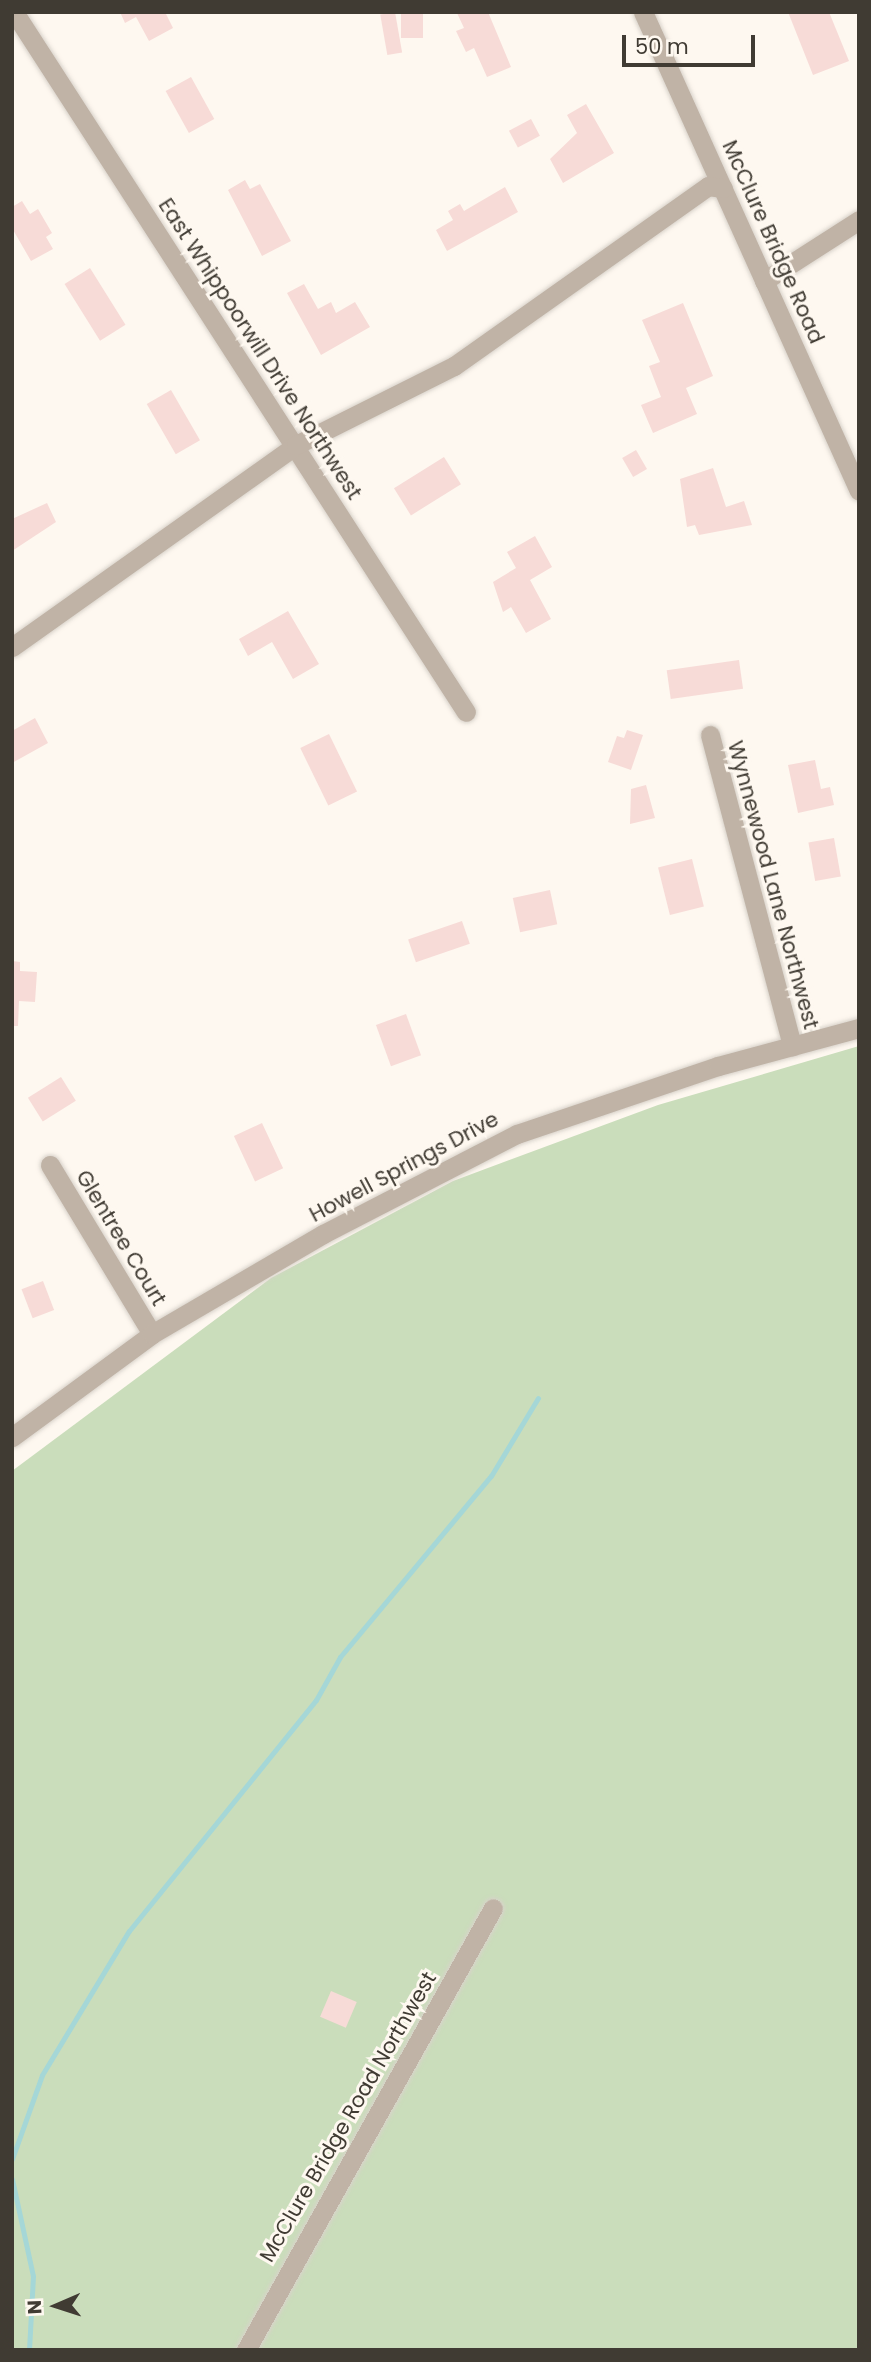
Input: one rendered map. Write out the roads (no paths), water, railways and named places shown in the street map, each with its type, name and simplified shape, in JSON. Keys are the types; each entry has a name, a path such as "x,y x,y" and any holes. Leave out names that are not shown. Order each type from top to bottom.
{"street":[{"name":"East Whippoorwill Drive Northwest","path":"14,12 466,712"},
{"name":"McClure Bridge Road","path":"643,12 859,491"},
{"path":"12,647 296,445 454,366 708,186 723,188"},
{"path":"764,281 859,220"},
{"name":"Wynnewood Lane Northwest","path":"710,735 792,1046"},
{"name":"Howell Springs Drive","path":"12,1437 152,1334 323,1234 517,1134 792,1046 859,1028"},
{"name":"Glentree Court","path":"50,1165 152,1334"},
{"name":"McClure Bridge Road Northwest","path":"246,2350 493,1908"}],"waterway":[{"path":"12,2159 42,2075 129,1931 316,1700 340,1657 491,1476 538,1398"},
{"path":"12,2179 33,2276 29,2350"}]}
